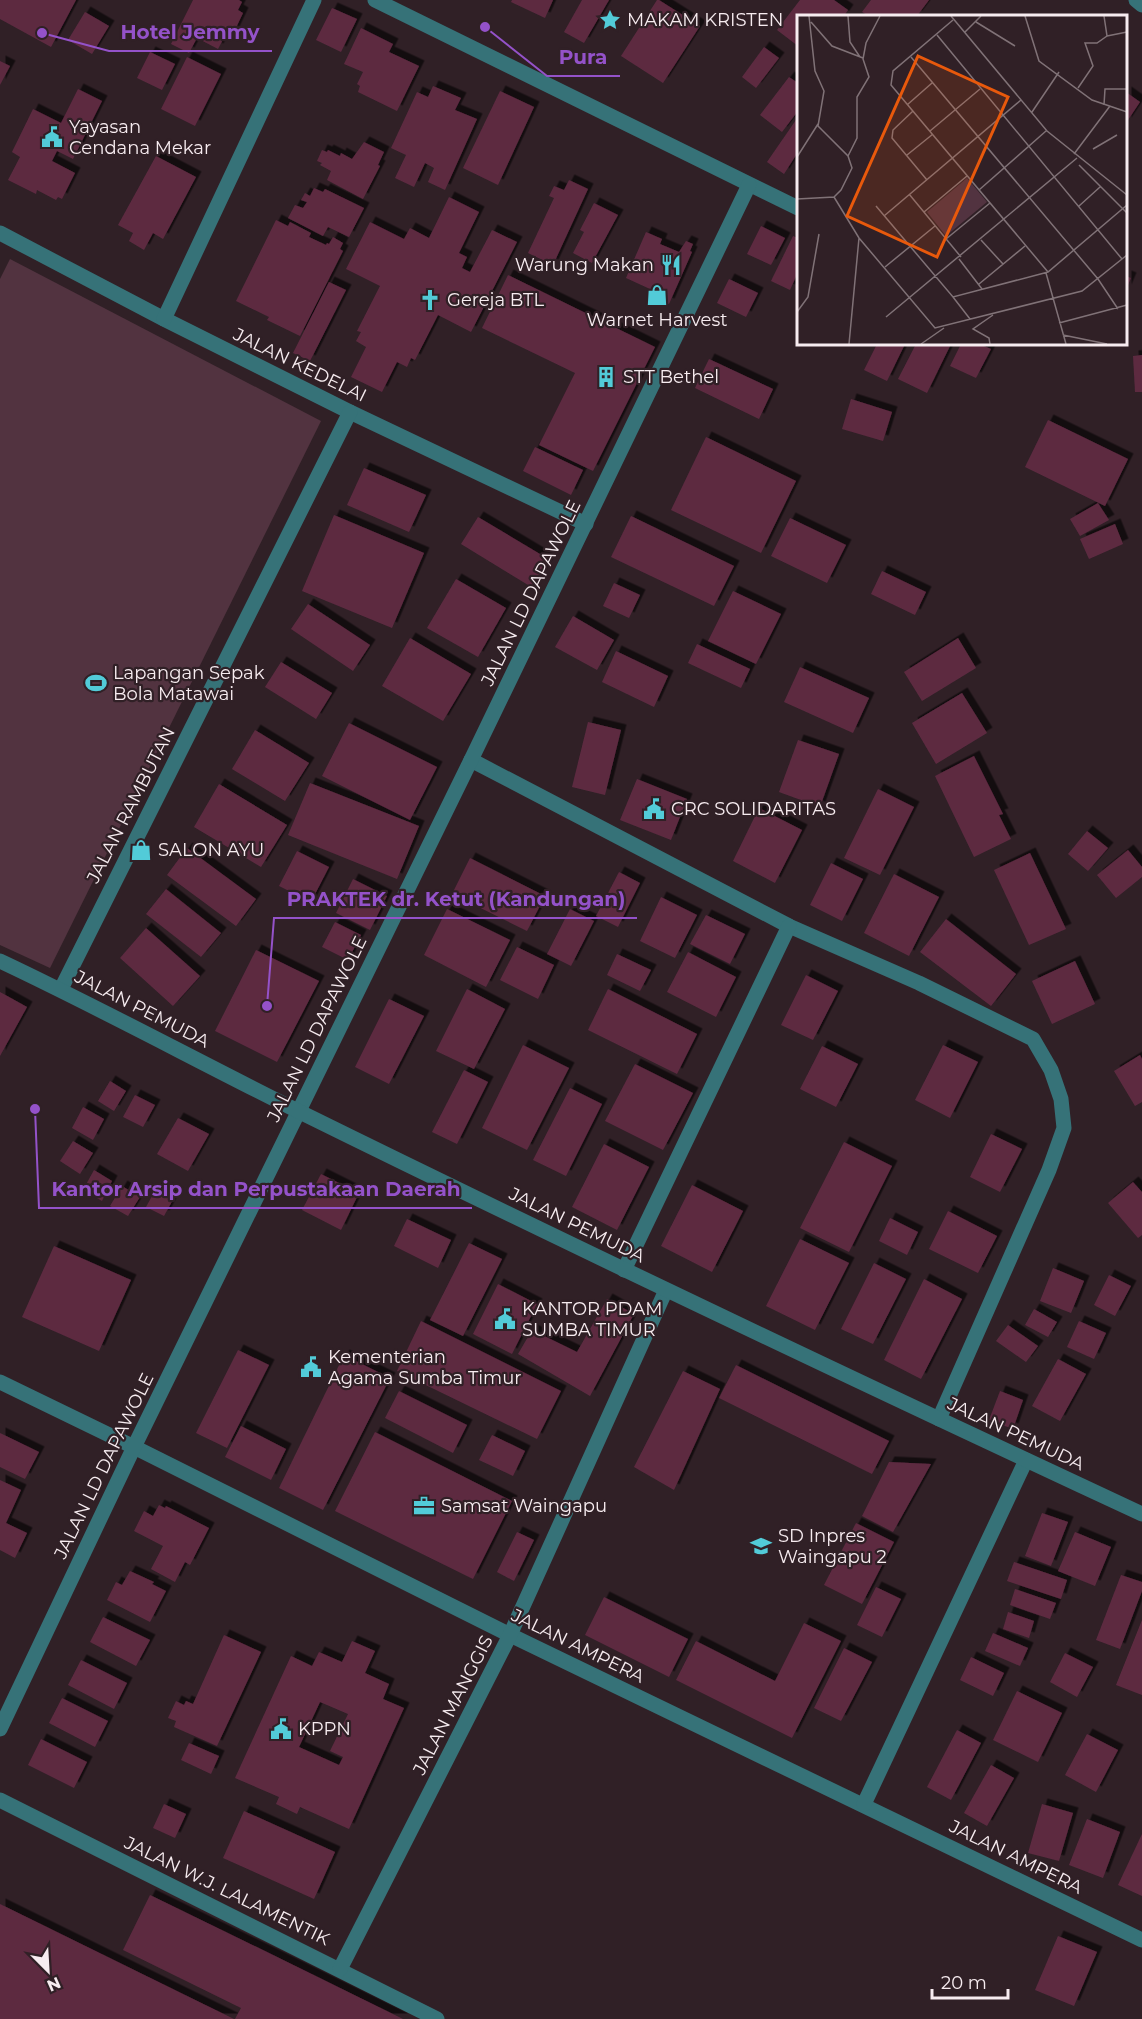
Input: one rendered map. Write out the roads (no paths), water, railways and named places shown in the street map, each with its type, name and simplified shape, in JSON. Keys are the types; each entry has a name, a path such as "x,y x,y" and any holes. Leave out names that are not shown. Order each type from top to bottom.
{"street":[{"path":"164,319 314,0"},
{"path":"375,0 797,208"},
{"path":"1136,0 1142,5"},
{"name":"JALAN LD DAPAWOLE","path":"0,1729 134,1447 471,760 749,185"},
{"name":"JALAN KEDELAI","path":"0,233 164,319 350,412 586,524"},
{"name":"JALAN RAMBUTAN","path":"61,990 350,412"},
{"path":"471,760 789,926 919,983 1033,1040 1051,1070 1061,1099 1064,1128 1049,1170 939,1419"},
{"path":"624,1270 789,926"},
{"name":"JALAN PEMUDA","path":"0,961 298,1111 624,1270 1142,1514"},
{"name":"JALAN MANGGIS","path":"340,1969 510,1635 666,1290"},
{"name":"JALAN AMPERA","path":"0,1382 510,1635 1142,1940"},
{"path":"864,1804 1026,1460"},
{"name":"JALAN W.J. LALAMENTIK","path":"0,1800 437,2019"}],"place":[{"name":"MAKAM KRISTEN","path":"610,20"},
{"name":"Pura","path":"485,27"},
{"name":"Hotel Jemmy","path":"42,33"},
{"name":"Yayasan Cendana Mekar","path":"52,137"},
{"name":"Warung Makan","path":"671,265"},
{"name":"Warnet Harvest","path":"657,295"},
{"name":"Gereja BTL","path":"430,300"},
{"name":"STT Bethel","path":"606,377"},
{"name":"Lapangan Sepak Bola Matawai","path":"96,683"},
{"name":"CRC SOLIDARITAS","path":"654,809"},
{"name":"SALON AYU","path":"141,850"},
{"name":"PRAKTEK dr. Ketut (Kandungan)","path":"267,1006"},
{"name":"Kantor Arsip dan Perpustakaan Daerah","path":"35,1109"},
{"name":"KANTOR PDAM SUMBA TIMUR","path":"505,1319"},
{"name":"Kementerian Agama Sumba Timur","path":"311,1367"},
{"name":"Samsat Waingapu","path":"424,1506"},
{"name":"SD Inpres Waingapu 2","path":"761,1546"},
{"name":"KPPN","path":"281,1729"}]}
